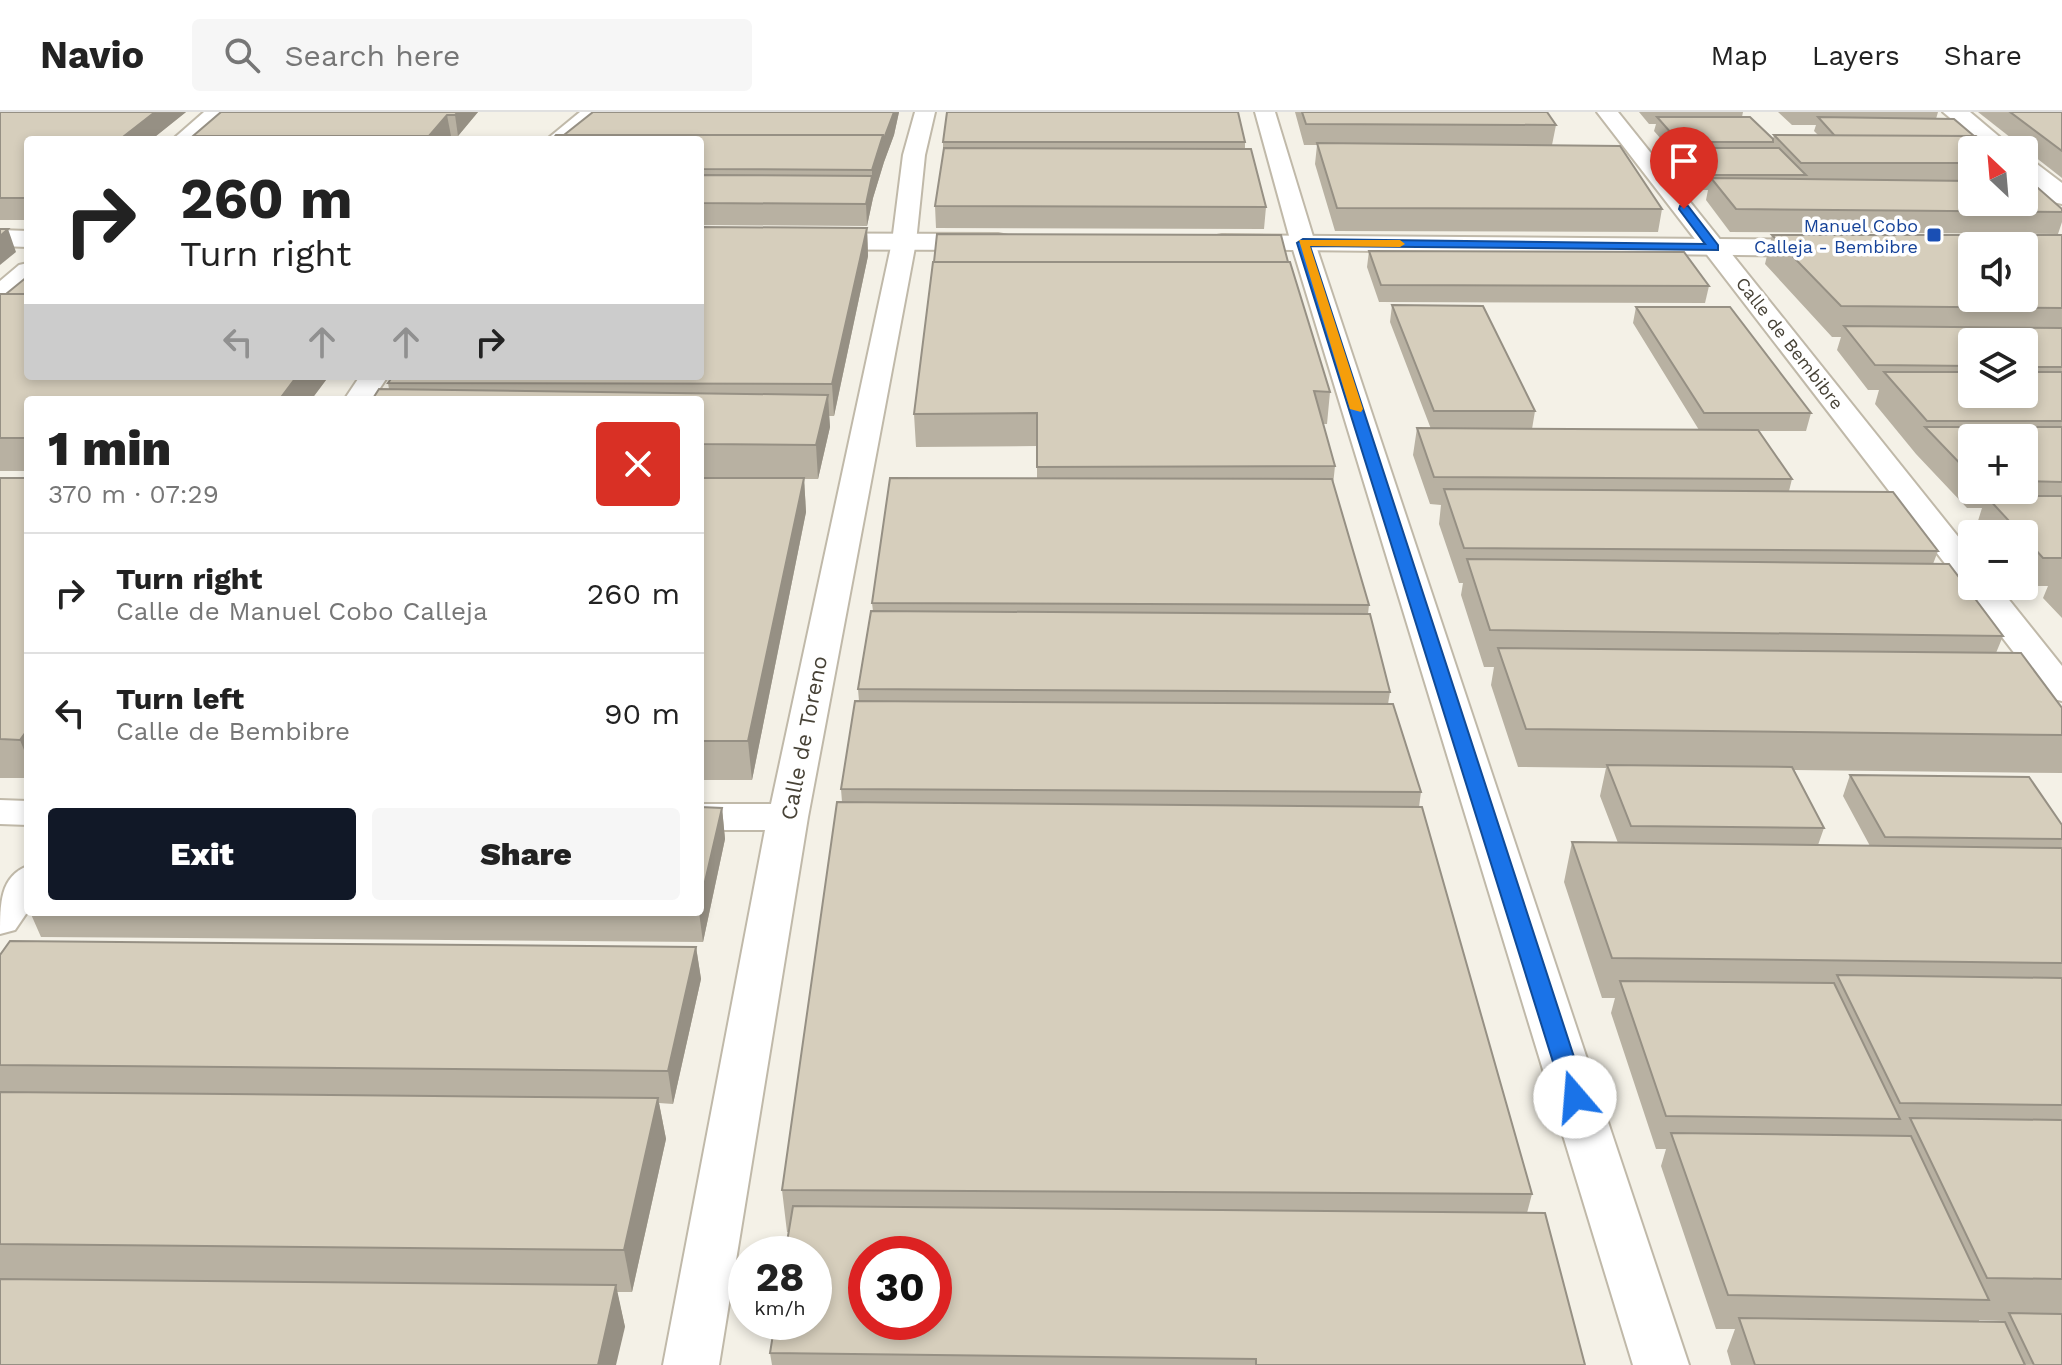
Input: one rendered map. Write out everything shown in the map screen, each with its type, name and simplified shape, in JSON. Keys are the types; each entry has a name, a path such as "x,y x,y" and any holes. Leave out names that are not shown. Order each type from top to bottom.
{"street":[{"path":"187,136 216,112"},
{"path":"561,136 593,112"},
{"name":"Calle de Toreno","path":"691,1365 788,817 904,242 914,155 925,112"},
{"path":"1265,112 1303,243 1661,1365"},
{"name":"Calle de Bembibre","path":"1607,112 1958,558"},
{"path":"1955,112 1985,136"},
{"path":"2038,177 2062,196"},
{"path":"0,238 24,239"},
{"path":"704,241 1021,242"},
{"path":"1193,242 1860,248"},
{"path":"0,294 24,273"},
{"path":"1991,600 2062,690"},
{"path":"0,812 24,813"},
{"path":"704,817 788,817"},
{"path":"0,920 24,886"}],"building":[{"path":"0,112 155,112 124,136 24,136 24,198 0,198"},
{"path":"221,112 458,112 447,115 429,136 193,136"},
{"path":"593,112 894,112 883,141 883,135 564,135"},
{"path":"947,112 1238,112 1245,142 943,142"},
{"path":"1302,112 1547,112 1556,125 1306,124"},
{"path":"2010,112 2062,112 2062,151"},
{"path":"1657,117 1750,117 1773,142 1679,142"},
{"path":"1818,117 1954,119 1974,136 1958,136 1835,136"},
{"path":"883,135 872,170 704,169 704,136 555,136"},
{"path":"1774,135 1976,136 1958,136 1958,163 1801,163"},
{"path":"1317,143 1620,146 1662,209 1337,208"},
{"path":"944,148 1251,149 1266,207 935,206"},
{"path":"1681,148 1779,148 1806,175 1704,175"},
{"path":"704,175 872,176 866,204 704,203"},
{"path":"1711,178 1958,181 1958,211 1736,209"},
{"path":"2038,188 2062,209 2062,212 2038,212"},
{"path":"704,227 867,228 832,384 388,383 390,380 704,380"},
{"path":"937,234 1281,235 1288,262 934,262"},
{"path":"1772,235 1958,235 1958,307 1841,306"},
{"path":"2038,235 2062,235 2062,308 2038,308"},
{"path":"1369,251 1684,252 1709,286 1381,285"},
{"path":"933,262 1290,262 1330,392 1314,391 1335,466 1037,467 1037,413 914,414"},
{"path":"24,279 24,294 6,294"},
{"path":"0,294 24,294 24,380 294,380 282,396 24,396 24,438 0,438"},
{"path":"1392,305 1483,306 1535,411 1434,411"},
{"path":"1636,307 1730,307 1811,413 1704,413"},
{"path":"1844,326 2062,328 2062,367 2038,367 2038,328 1958,328 1958,366 1875,365"},
{"path":"1884,372 1958,372 1958,408 2038,408 2038,372 2062,372 2062,421 1927,421"},
{"path":"379,389 828,395 816,445 704,444 704,396 375,396"},
{"path":"1925,427 1958,427 1958,461"},
{"path":"2038,427 2062,427 2062,482 2038,481"},
{"path":"1417,428 1758,430 1792,479 1434,477"},
{"path":"0,478 24,478 24,734 20,740 0,739"},
{"path":"704,478 804,478 748,741 704,741"},
{"path":"890,478 1332,479 1369,605 872,603"},
{"path":"1444,489 1893,492 1938,551 1464,548"},
{"path":"2038,496 2062,496 2062,558 2043,558 2038,552 2038,520 2008,520 1993,504 2038,504"},
{"path":"1467,559 1949,564 1958,576 1958,600 1976,600 2003,636 1490,630"},
{"path":"871,611 1370,614 1390,692 858,689"},
{"path":"1498,648 2021,653 2062,708 2062,735 1526,729"},
{"path":"855,701 1393,704 1421,792 841,789"},
{"path":"1607,765 1792,767 1824,828 1631,826"},
{"path":"1850,775 2029,777 2062,825 2062,839 1885,837"},
{"path":"837,802 1422,807 1532,1194 782,1190"},
{"path":"704,807 722,808 704,886"},
{"path":"1572,842 2062,848 2062,963 1612,958"},
{"path":"10,941 696,947 668,1071 0,1065 0,955"},
{"path":"1837,975 2062,978 2062,1105 1900,1103"},
{"path":"1620,981 1834,983 1900,1119 1666,1116"},
{"path":"0,1092 658,1098 624,1250 0,1244"},
{"path":"1910,1118 2062,1120 2062,1279 1987,1278"},
{"path":"1671,1133 1911,1136 1989,1300 1728,1295"},
{"path":"793,1206 1545,1213 1585,1365 1256,1365 1256,1359 770,1353 772,1340 832,1340 832,1236 788,1236"},
{"path":"0,1279 616,1285 598,1365 0,1365"},
{"path":"2009,1313 2062,1314 2062,1365 2034,1365"},
{"path":"1739,1318 2005,1322 2025,1365 1755,1365"}],"slow traffic":[{"path":"1356,409 1303,243 1400,244"}],"place":[{"name":"Manuel Cobo Calleja - Bembibre","path":"1934,235"}],"route":[{"path":"1575,1097 1303,243 1714,247 1684,209"}]}
